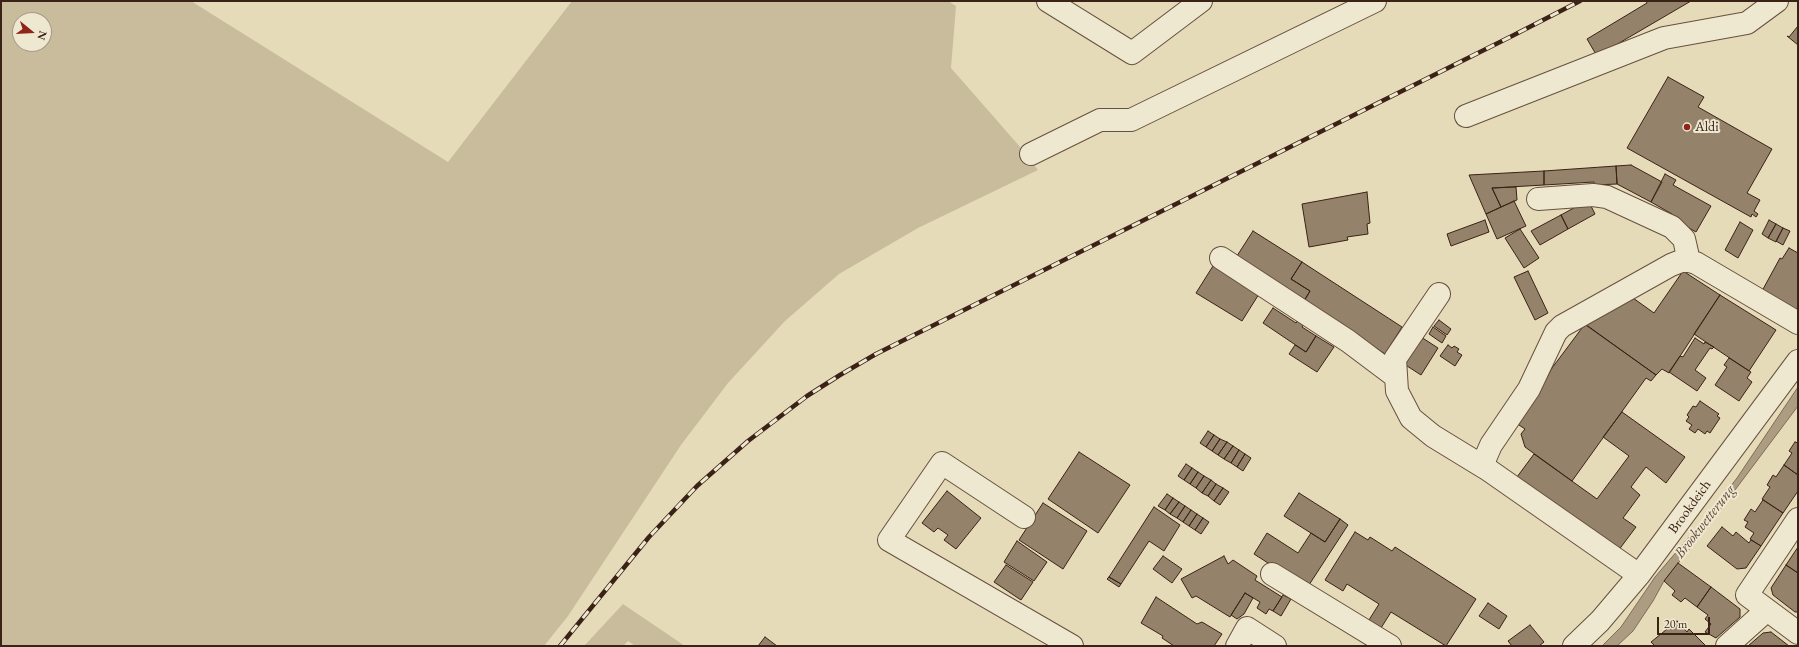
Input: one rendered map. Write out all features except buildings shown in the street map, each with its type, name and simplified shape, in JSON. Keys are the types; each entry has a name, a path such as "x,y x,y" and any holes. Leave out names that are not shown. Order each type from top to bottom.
{"street":[{"path":"1048,1 1132,53 1201,1"},
{"path":"1031,154 1100,120 1131,120 1375,1"},
{"path":"1466,116 1664,38 1747,23 1777,1"},
{"path":"1538,199 1593,195 1607,197 1672,227 1684,239 1689,261"},
{"path":"1221,258 1348,340 1396,377"},
{"path":"1487,469 1484,461 1486,452 1529,389 1556,332 1562,326 1671,265 1681,261 1696,263 1798,323"},
{"path":"1439,294 1395,359 1397,391 1411,418 1434,436 1487,469 1639,575"},
{"name":"Brookdeich","path":"1574,646 1600,621 1639,575 1798,361"},
{"path":"1498,435 1505,439 1509,439 1519,428"},
{"path":"1024,517 942,464 889,540 1072,646"},
{"path":"1798,519 1747,595 1798,633"},
{"path":"1272,574 1390,646"},
{"path":"1727,646 1768,610"},
{"path":"1237,646 1247,628 1275,646"}],"shaded area":[{"path":"1,1 191,1 448,162 572,1 948,1 956,6 951,68 1021,148 1038,170 918,228 839,274 785,321 728,383 681,445 568,616 544,646 1,646"},
{"path":"623,604 685,646 635,646 628,641 623,646 584,646"}],"water":[{"name":"Brookwetterung","path":"1798,387 1798,406 1714,518 1664,581 1633,631 1617,646 1602,646 1621,627 1655,577 1737,478"}],"railway":[{"path":"560,646 649,537 697,486 748,441 807,396 840,375 876,354 1580,1"}],"place":[{"name":"Aldi","path":"1687,127"}]}
